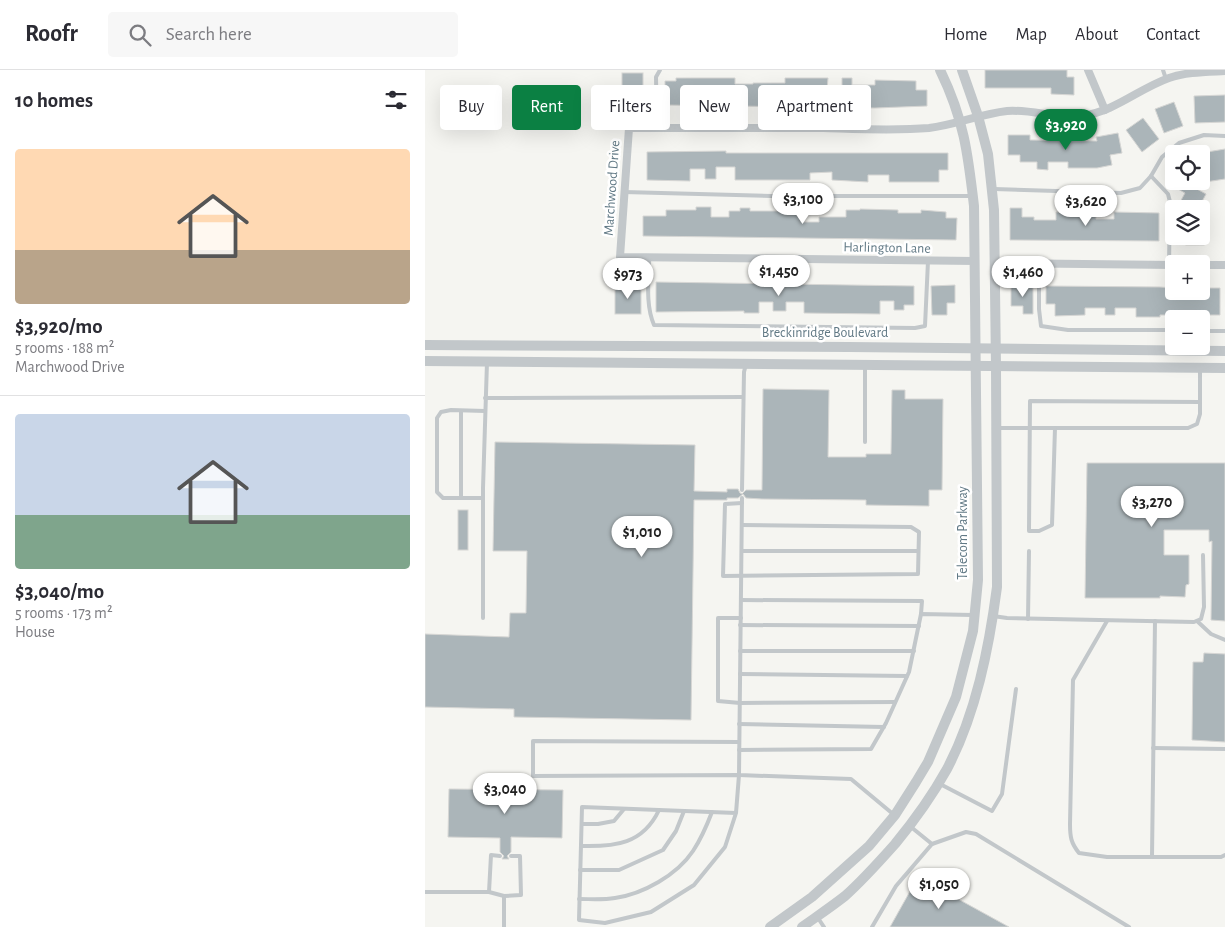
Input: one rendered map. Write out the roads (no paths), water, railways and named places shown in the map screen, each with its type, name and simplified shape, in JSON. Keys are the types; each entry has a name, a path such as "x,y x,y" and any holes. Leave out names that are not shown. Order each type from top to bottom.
{"street":[{"name":"Telecom Parkway","path":"770,927 812,897 869,846 895,815 928,762 947,719 973,632 977,580 973,196 968,153 961,122 951,93 939,70"},
{"path":"802,927 844,897 864,878 909,826 947,768 966,725 980,678 993,616 997,587 994,229 988,154 978,116 962,70"},
{"path":"1088,70 1105,110"},
{"name":"Marchwood Drive","path":"670,128 885,130 929,128 1007,111 1023,111 1064,117 1083,116 1115,107 1150,86 1166,79 1187,74 1225,71"},
{"name":"Marchwood Drive","path":"620,257 629,130"},
{"name":"Harlington Lane","path":"620,257 975,261"},
{"path":"994,263 1165,264"},
{"path":"1210,265 1225,265"},
{"name":"Breckinridge Boulevard","path":"425,345 1225,351"},
{"path":"487,345 487,362"},
{"path":"746,346 746,364"},
{"path":"425,361 1225,368"},
{"path":"975,615 993,616"},
{"path":"895,815 909,826"}],"lane":[{"path":"656,85 656,77 661,70"},
{"path":"1163,70 1166,79"},
{"path":"991,189 1121,193 1140,188 1151,176 1162,157 1179,143 1204,135 1225,136"},
{"path":"1151,176 1167,194 1170,202 1171,255"},
{"path":"624,192 780,196 973,196"},
{"path":"649,257 648,302 650,316 654,325 729,327 915,328 925,326 928,261"},
{"path":"1039,264 1041,326 1068,330 1165,330"},
{"path":"1210,331 1225,331"},
{"path":"483,618 483,498 487,362"},
{"path":"742,490 743,372 746,364"},
{"path":"865,365 865,442"},
{"path":"997,428 1188,428 1197,424 1200,414 1200,368"},
{"path":"485,398 743,397"},
{"path":"1055,428 1052,526 1039,531 1029,531 1030,401 1200,402"},
{"path":"483,498 443,498 437,492 437,418 441,412 461,410 485,411"},
{"path":"461,410 461,498"},
{"path":"736,813 583,807 579,920 605,923 651,912 694,885 725,847 736,813 739,775 742,498"},
{"path":"742,503 725,504 723,576 918,574 919,532 911,527 742,525"},
{"path":"742,551 918,551"},
{"path":"1028,619 1029,551"},
{"path":"993,616 1028,619 1194,622 1201,619 1204,607 1203,555"},
{"path":"739,750 871,749 884,727 907,676 921,614 921,602 741,600"},
{"path":"921,614 975,615"},
{"path":"741,618 718,618 718,701 739,703 895,702"},
{"path":"1107,621 1073,680 1070,838 1073,846 1079,853 1107,857 1221,857 1225,855"},
{"path":"1197,621 1211,634 1225,640"},
{"path":"1152,857 1155,622"},
{"path":"741,625 919,626"},
{"path":"740,651 914,651"},
{"path":"740,674 907,676"},
{"path":"938,782 992,811 1001,794 1017,689"},
{"path":"739,724 884,727"},
{"path":"739,742 533,741 533,776 739,775 851,779 895,815"},
{"path":"1153,748 1225,750"},
{"path":"582,824 614,822 624,809"},
{"path":"581,846 606,847 623,842 644,832 654,820 659,810"},
{"path":"581,870 619,870 663,850 676,831 684,811"},
{"path":"579,899 615,898 642,890 671,874 693,852 706,829 712,812"},
{"path":"909,826 932,844"},
{"path":"872,927 896,886 932,844 966,832 976,834 1129,927"},
{"path":"489,892 491,855 500,856"},
{"path":"425,892 489,892 504,896 521,895 520,856 511,856"},
{"path":"504,896 504,927"},
{"path":"817,916 824,927"}]}
